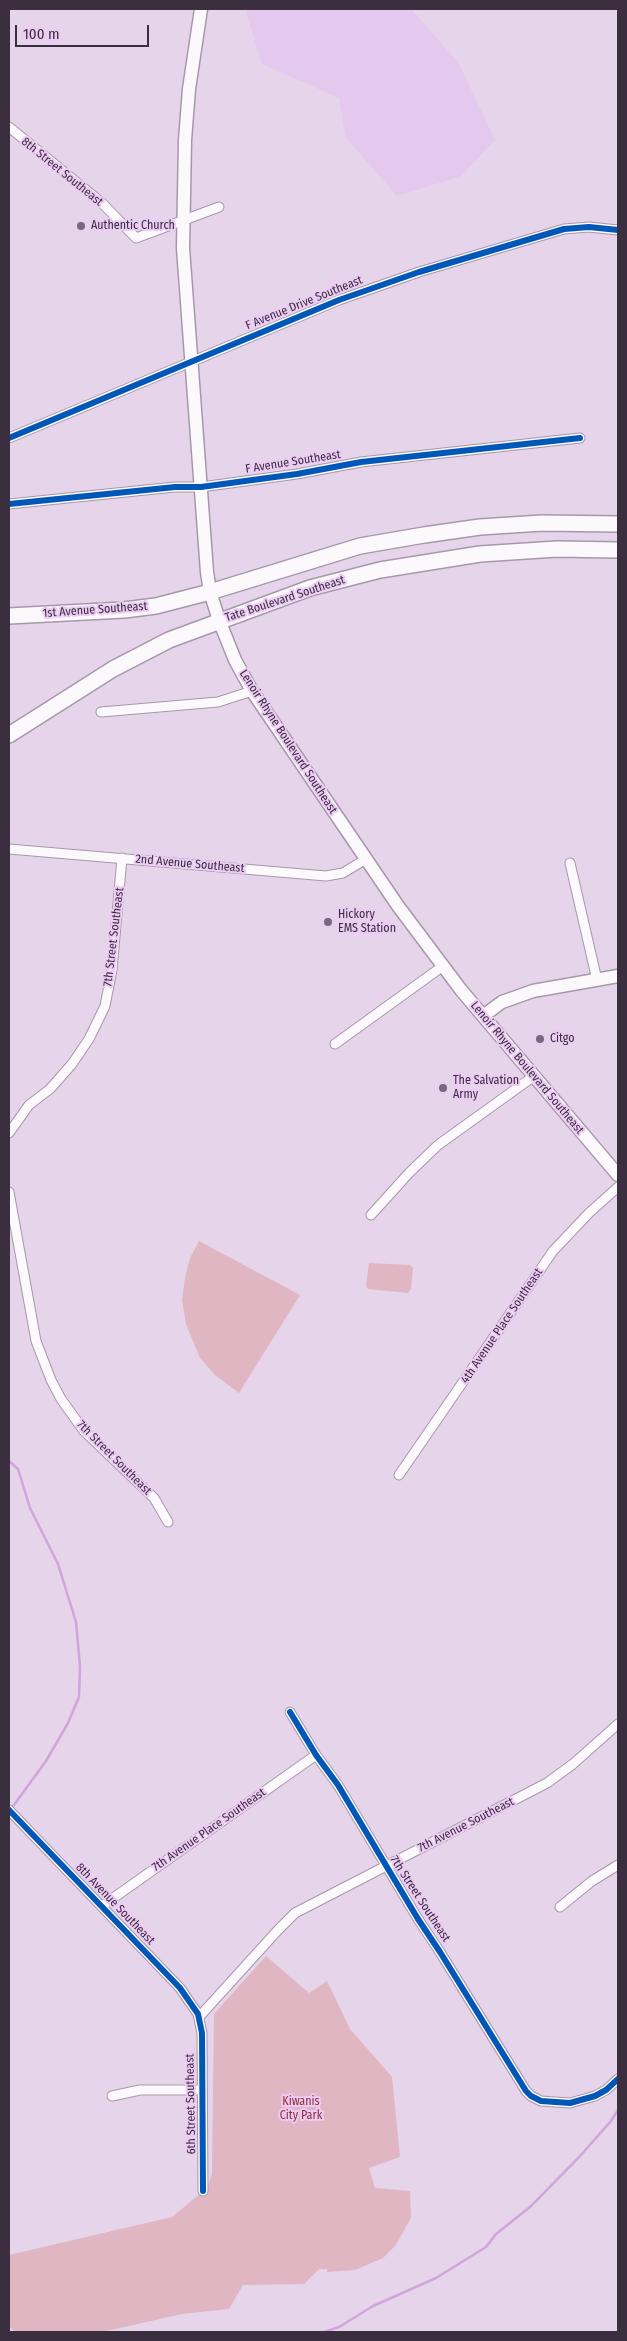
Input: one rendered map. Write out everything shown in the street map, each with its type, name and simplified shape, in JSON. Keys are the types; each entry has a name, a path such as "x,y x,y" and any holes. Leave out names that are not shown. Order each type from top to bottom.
{"main road":[{"name":"Lenoir Rhyne Boulevard Southeast","path":"201,9 188,97 183,180 183,220 191,362 210,592 219,620 235,660 252,691 366,859 443,966 618,1175"},
{"path":"210,592 360,546 498,526 618,524"},
{"name":"Tate Boulevard Southeast","path":"9,735 120,665 169,640 310,588 389,568 520,550 618,550"},
{"name":"1st Avenue Southeast","path":"9,616 124,610 156,606 210,592"},
{"path":"483,1016 502,1002 533,991 618,976"}],"street":[{"name":"8th Street Southeast","path":"9,127 102,203 136,238 183,220"},
{"path":"183,220 220,207"},
{"name":"F Avenue Drive Southeast","path":"9,438 339,300 419,272 564,229 589,227 618,230"},
{"name":"F Avenue Southeast","path":"9,504 175,487 201,487 296,474 361,462 580,438"},
{"path":"101,712 218,702 252,691"},
{"name":"2nd Avenue Southeast","path":"9,849 326,876 343,873 366,859"},
{"name":"7th Street Southeast","path":"9,1133 29,1105 50,1089 72,1064 89,1039 105,1006 112,970 122,858"},
{"path":"570,863 597,980"},
{"path":"335,1044 443,966"},
{"path":"371,1215 399,1183 438,1145 534,1076"},
{"name":"4th Avenue Place Southeast","path":"398,1475 553,1251 589,1213 618,1187"},
{"name":"7th Street Southeast","path":"9,1192 36,1341 51,1380 61,1399 84,1431 154,1498 168,1522"},
{"name":"7th Street Southeast","path":"290,1712 338,1785 386,1867 526,2091 533,2098 556,2103 582,2100 606,2090 618,2079"},
{"name":"7th Avenue Southeast","path":"199,2017 278,1930 296,1913 546,1783 573,1764 618,1724"},
{"name":"7th Avenue Place Southeast","path":"102,1906 316,1754"},
{"name":"8th Avenue Southeast","path":"9,1810 180,1988 193,2005 199,2017"},
{"path":"560,1906 618,1864"},
{"name":"6th Street Southeast","path":"199,2017 202,2033 203,2191"},
{"path":"112,2096 140,2090 202,2090"}],"shaded area":[{"path":"245,9 411,9 458,62 495,140 461,176 397,196 346,138 339,98 262,64"}],"green space":[{"path":"199,1241 300,1295 239,1393 215,1375 200,1358 186,1324 182,1300 185,1278 190,1258"},
{"path":"369,1263 410,1265 413,1268 411,1289 408,1293 368,1289 366,1286"},
{"name":"Kiwanis City Park","path":"266,1956 309,1993 327,1981 350,2029 392,2077 400,2157 369,2168 375,2188 410,2191 411,2218 395,2246 383,2258 355,2270 327,2272 327,2269 319,2269 304,2284 243,2285 229,2309 182,2314 102,2332 15,2332 9,2326 9,2255 172,2217 208,2187 212,2173 214,2014"}],"waterway":[{"path":"9,1461 18,1469 30,1508 58,1564 76,1622 80,1666 79,1697 68,1723 46,1761 11,1809"},
{"path":"324,2332 339,2327 373,2306 436,2278 486,2247 496,2234 530,2207 580,2156 611,2121 618,2110"}],"cycle path":[{"path":"9,438 339,300 419,272 564,229 589,227 618,230"},
{"path":"9,504 175,487 201,487 297,474 361,462 580,438"},
{"path":"290,1712 316,1755 338,1785 418,1919 526,2091 541,2101 570,2103 595,2096 606,2090 618,2079"},
{"path":"9,1810 180,1988 198,2014 202,2033 203,2191"}],"place":[{"name":"Authentic Church","path":"81,226"},
{"name":"Hickory EMS Station","path":"328,922"},
{"name":"Citgo","path":"540,1039"},
{"name":"The Salvation Army","path":"443,1088"}]}
